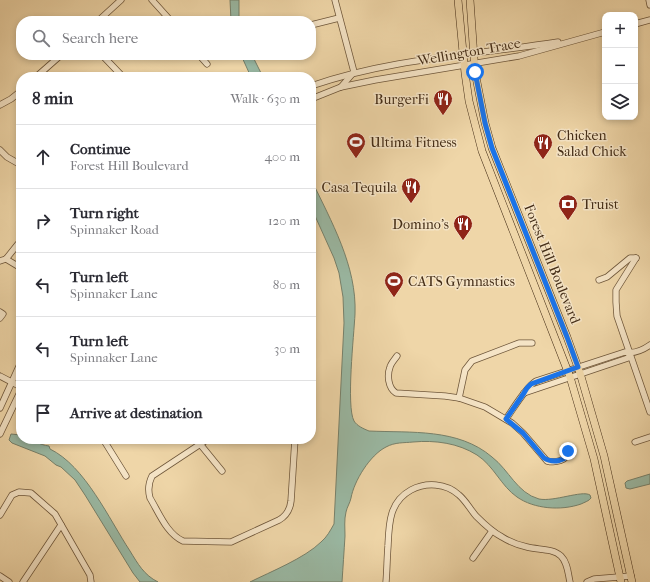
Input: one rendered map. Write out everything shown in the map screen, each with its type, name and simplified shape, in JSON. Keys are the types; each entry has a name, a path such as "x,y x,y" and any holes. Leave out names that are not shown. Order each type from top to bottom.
{"main road":[{"name":"Forest Hill Boulevard","path":"458,0 462,54 470,101 482,151 569,374 594,459 620,580"},
{"name":"Forest Hill Boulevard","path":"470,0 473,53 481,104 492,148 579,370 604,456 632,579"}],"street":[{"path":"103,16 121,0"},
{"path":"152,0 166,16"},
{"path":"335,0 354,72 341,87"},
{"path":"649,0 650,5"},
{"path":"316,24 339,18"},
{"path":"638,23 650,20"},
{"name":"Wellington Trace","path":"316,97 341,87 375,80 475,65 519,56 602,33"},
{"name":"Wellington Trace","path":"316,84 354,72 392,65 462,54 516,49 584,38"},
{"path":"42,72 55,60"},
{"path":"107,60 118,72"},
{"path":"203,60 207,64"},
{"path":"0,105 16,95"},
{"path":"0,150 7,157 16,162"},
{"path":"16,246 3,260 16,266"},
{"path":"599,280 613,272 630,258 636,258 616,290 617,316 631,353 650,412"},
{"path":"0,312 3,314 0,318"},
{"path":"459,398 465,370 472,361 519,343 532,343"},
{"path":"506,419 527,388 536,381 569,374 625,352 631,353 650,345"},
{"path":"397,356 390,366 389,385 393,391 400,394 459,398 485,407 506,419 523,433 547,460 555,461 566,458 568,451"},
{"path":"0,408 16,373"},
{"path":"0,376 16,384"},
{"path":"0,434 16,400"},
{"path":"635,442 650,437"},
{"path":"106,444 126,476"},
{"path":"222,471 200,444 152,476 149,481 150,498 171,534 177,539 183,541 228,543 279,520 288,512 291,501 295,444"},
{"path":"386,582 390,516 396,503 411,490 418,487 432,485 443,486 453,490 464,500 474,514 492,531 516,544 527,548 552,551 559,554 565,562 570,582"},
{"path":"0,515 12,495 19,492 27,492 34,495 55,514 90,575 91,582"},
{"path":"23,582 61,525"},
{"path":"473,558 492,531"},
{"path":"0,576 9,582"},
{"path":"587,582 594,579 620,580"},
{"path":"609,582 632,579"}],"shaded area":[{"path":"230,0 239,0 239,16 231,16"},
{"path":"243,60 254,60 260,72 249,72"},
{"path":"316,190 341,244 352,279 355,296 351,401 355,423 369,431 417,432 434,434 464,441 479,448 492,457 519,487 531,496 539,499 552,499 581,494 590,495 591,498 581,504 565,508 548,508 531,504 517,497 511,492 483,460 470,451 454,445 438,442 421,441 393,444 386,447 374,456 355,484 351,500 346,510 342,582 250,582 306,554 323,540 334,524 344,323 343,297 339,273 316,218"},
{"path":"11,434 16,434 16,444 42,444 49,446 50,449 63,457 85,480 95,494 145,573 158,582 140,582 75,480 61,467 45,456 12,443 9,440"},
{"path":"650,474 650,484 630,489 626,488 625,483 627,481"}],"place":[{"name":"BurgerFi","path":"443,116"},
{"name":"Ultima Fitness","path":"356,159"},
{"name":"Chicken Salad Chick","path":"543,160"},
{"name":"Casa Tequila","path":"411,204"},
{"name":"Truist","path":"568,221"},
{"name":"Domino's","path":"463,241"},
{"name":"CATS Gymnastics","path":"394,298"}],"route":[{"path":"475,72 485,123 492,148 578,367 531,384 506,419 523,433 547,460 551,462 566,458 568,451"}]}
